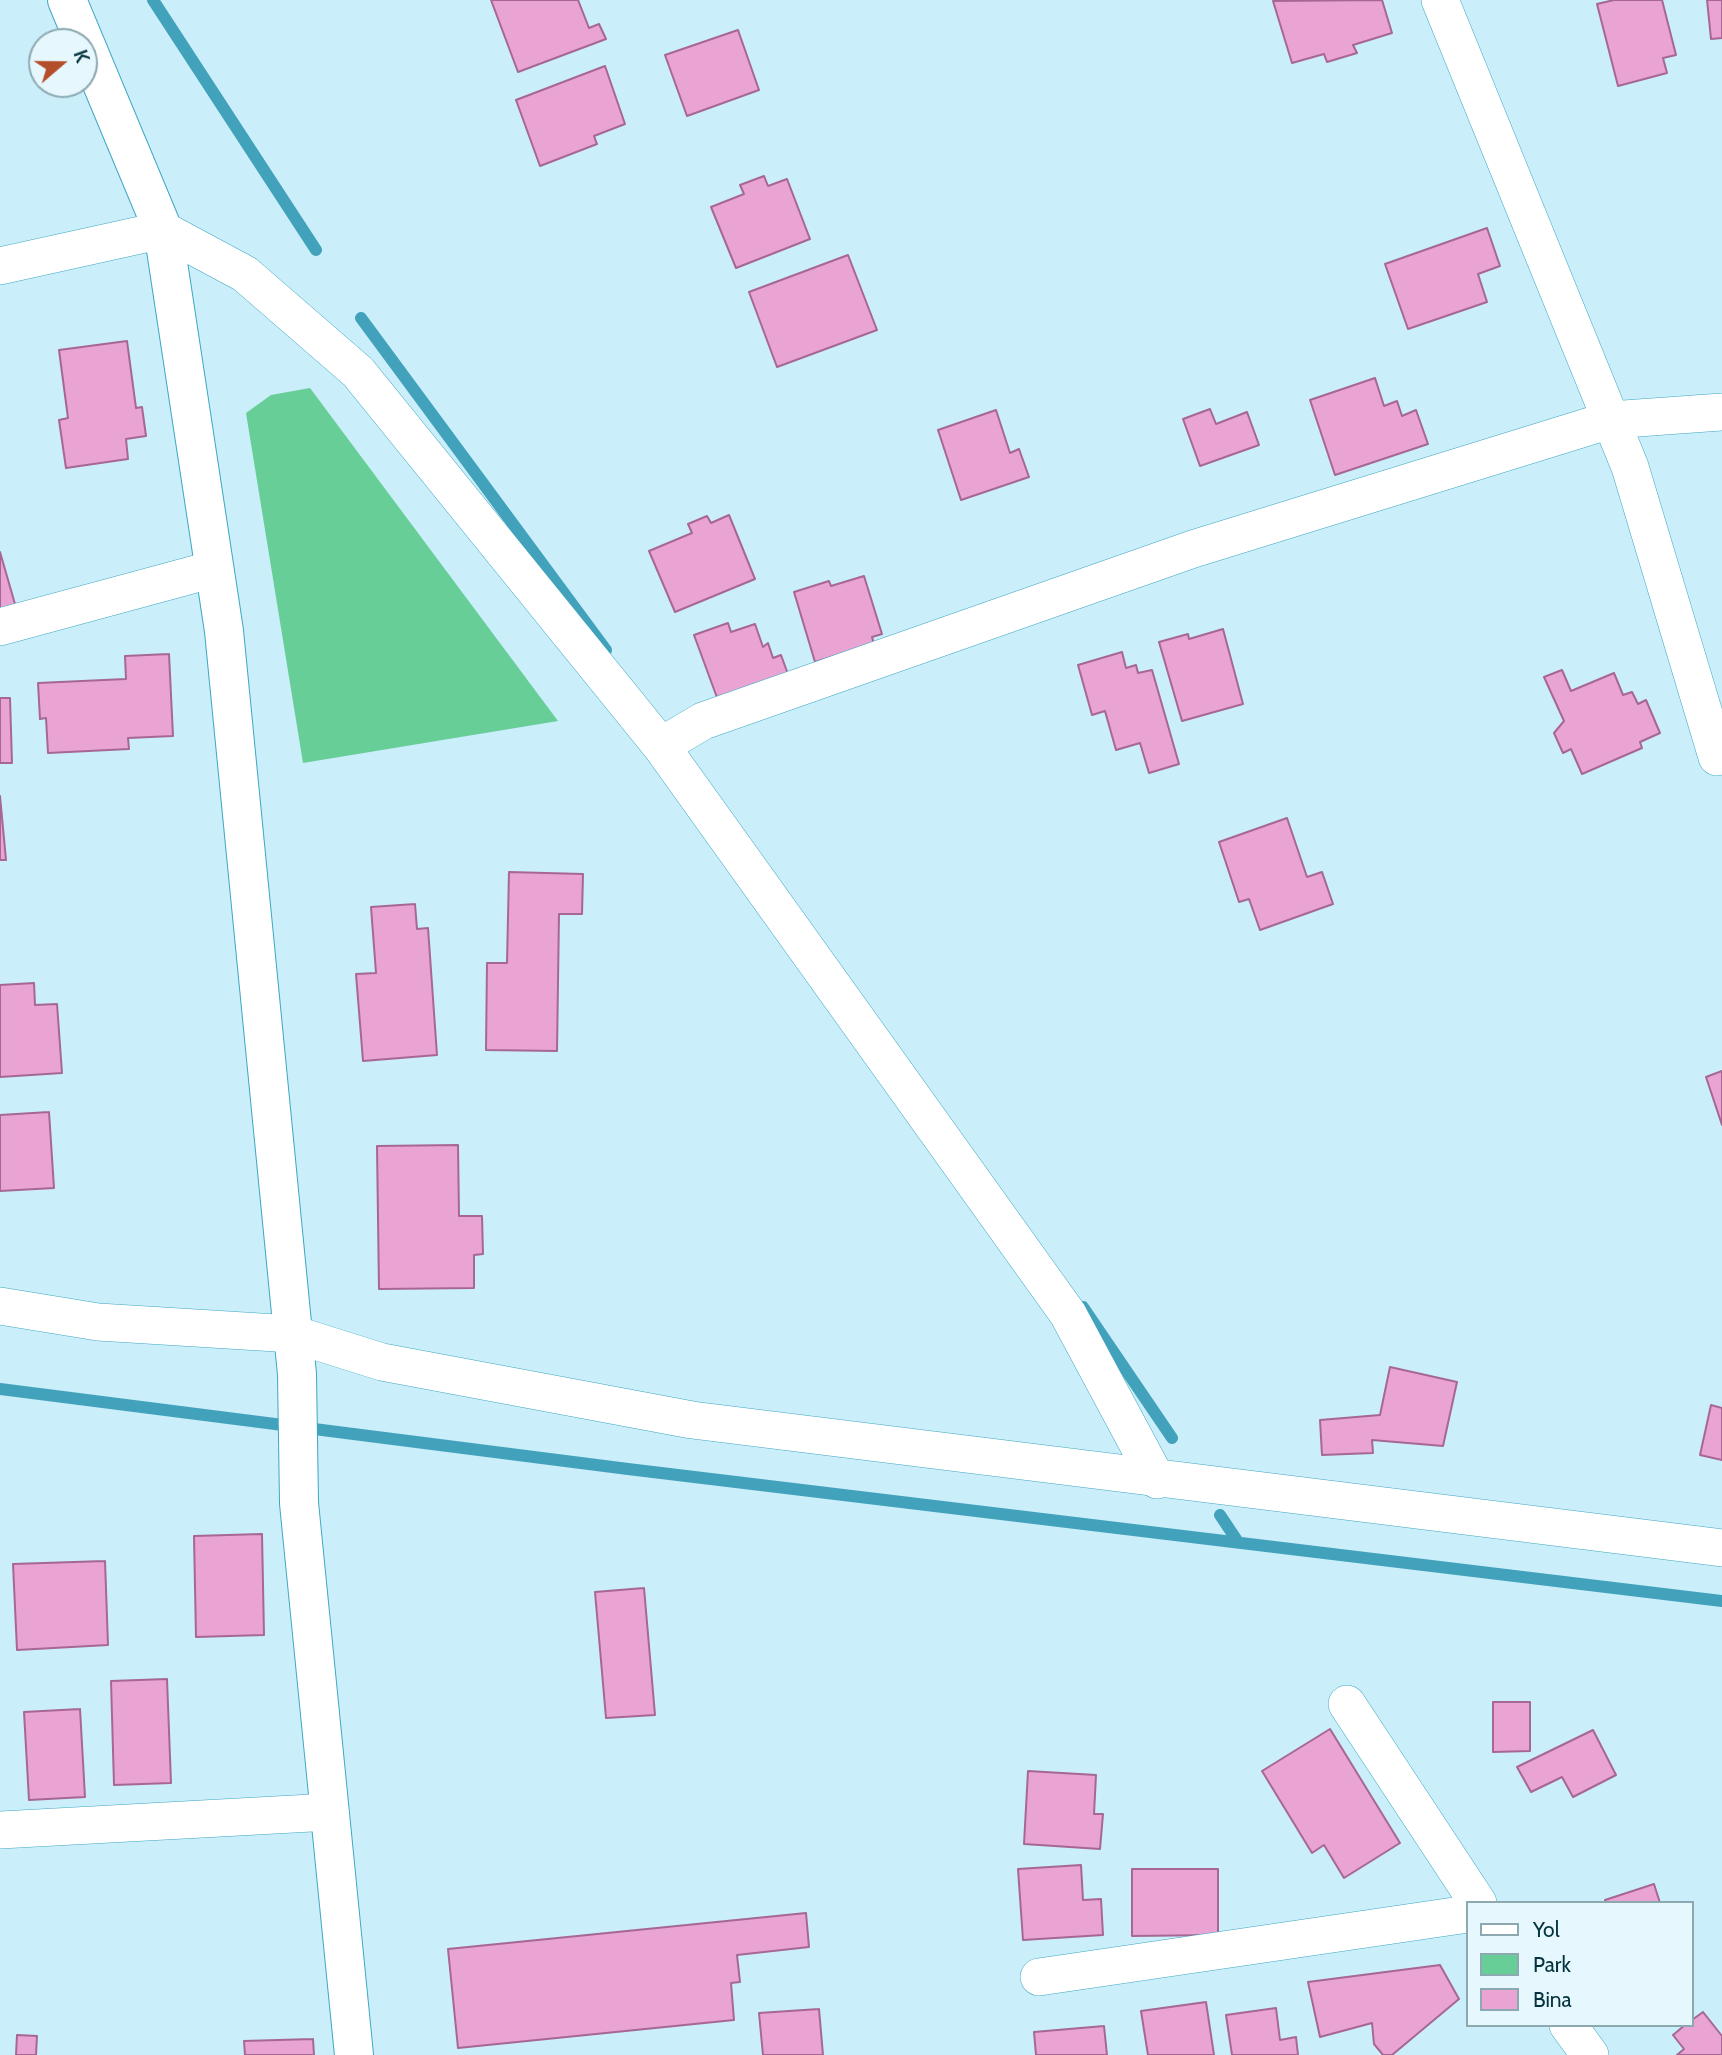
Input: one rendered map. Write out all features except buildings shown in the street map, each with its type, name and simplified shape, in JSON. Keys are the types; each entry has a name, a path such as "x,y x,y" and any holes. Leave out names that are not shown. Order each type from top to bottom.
{"street":[{"path":"66,0 163,230 224,631 297,1374 299,1503 354,2055"},
{"path":"1440,0 1630,467 1717,757"},
{"path":"0,266 163,230 245,274 358,372 661,746 1068,1314 1157,1480"},
{"path":"661,746 703,721 1193,549 1610,420 1722,412"},
{"path":"0,627 214,569"},
{"path":"0,1306 98,1322 293,1335 382,1362 692,1420 1157,1480 1722,1548"},
{"path":"1347,1704 1477,1901"},
{"path":"0,1830 330,1812"},
{"path":"1039,1977 1466,1914"},
{"path":"1569,2027 1590,2055"}],"green space":[{"path":"310,388 558,721 303,763 246,413 271,395"}],"waterway":[{"path":"153,0 316,250"},
{"path":"361,318 606,650"},
{"path":"1083,1307 1172,1438"},
{"path":"0,1389 628,1469 1722,1601"},
{"path":"1220,1515 1238,1542"}]}
